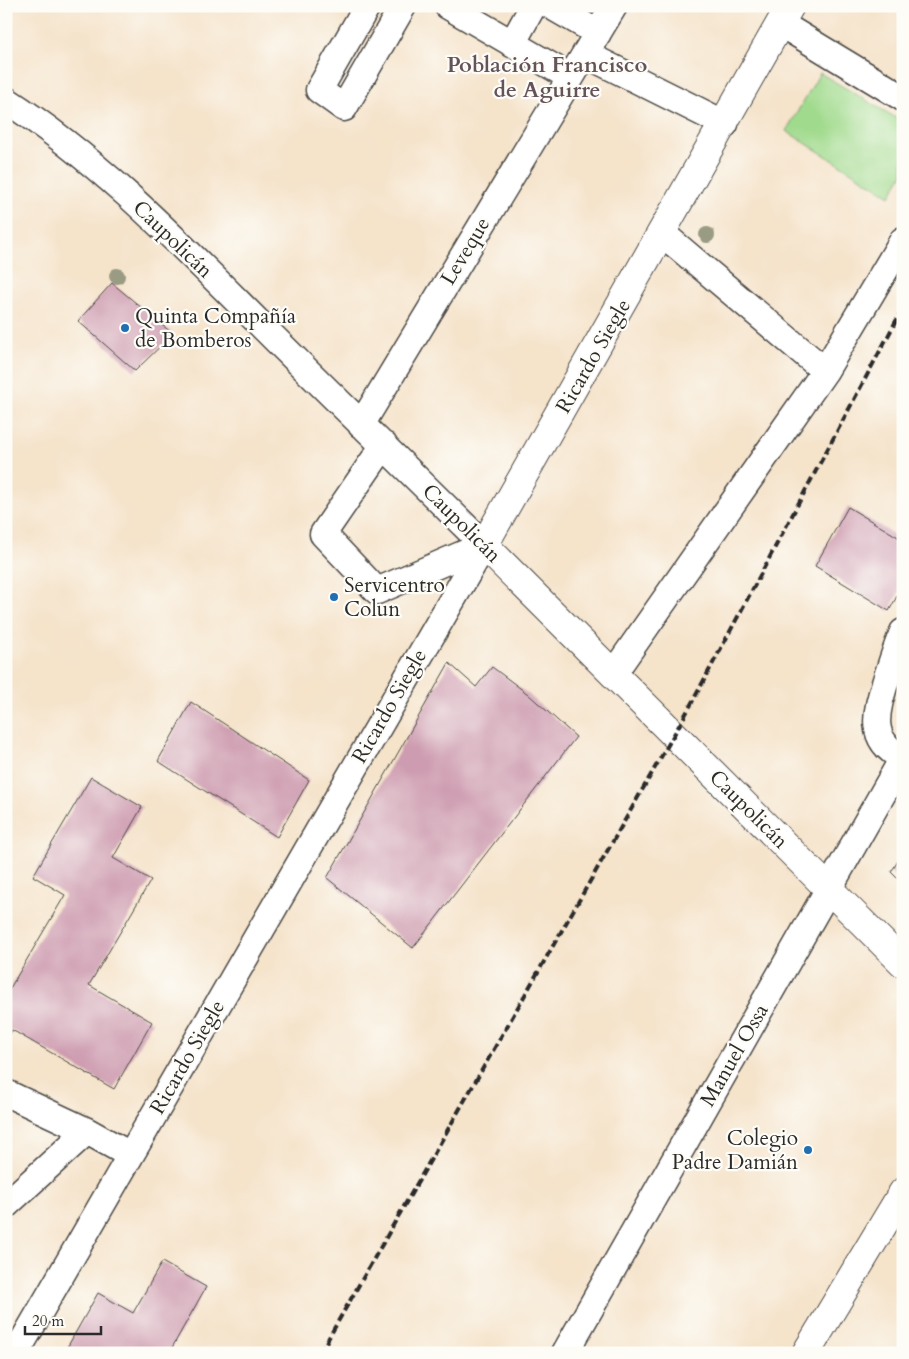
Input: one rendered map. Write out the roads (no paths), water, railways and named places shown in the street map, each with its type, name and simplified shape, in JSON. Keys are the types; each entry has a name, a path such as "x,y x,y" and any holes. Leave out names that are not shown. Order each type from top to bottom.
{"main road":[{"name":"Ricardo Siegle","path":"484,545 663,234 786,15"},
{"name":"Caupolicán","path":"484,545 903,963"},
{"path":"806,1353 903,1192"}],"street":[{"path":"367,6 319,90 344,108 403,6"},
{"path":"448,6 570,77"},
{"path":"512,44 533,6"},
{"path":"551,6 591,43 725,124"},
{"name":"Leveque","path":"361,425 614,6"},
{"path":"786,15 903,98"},
{"name":"Caupolicán","path":"6,100 69,144 104,173 184,248 484,545"},
{"path":"663,234 825,371"},
{"path":"613,674 825,371 903,240"},
{"path":"384,445 323,534 376,591 484,545"},
{"name":"Ricardo Siegle","path":"16,1353 484,545"},
{"path":"903,632 876,717 877,729 884,742 894,753 903,758"},
{"name":"Manuel Ossa","path":"565,1353 903,758"},
{"path":"6,1094 87,1131 130,1155"},
{"path":"6,1206 87,1131"}],"railway":[{"path":"320,1353 688,710 903,308"}],"place":[{"name":"Quinta Compañía de Bomberos","path":"125,328"},
{"name":"Servicentro Colun","path":"334,597"},
{"name":"Colegio Padre Damián","path":"808,1150"}],"district":[{"name":"Población Francisco de Aguirre","path":"547,76"}]}
